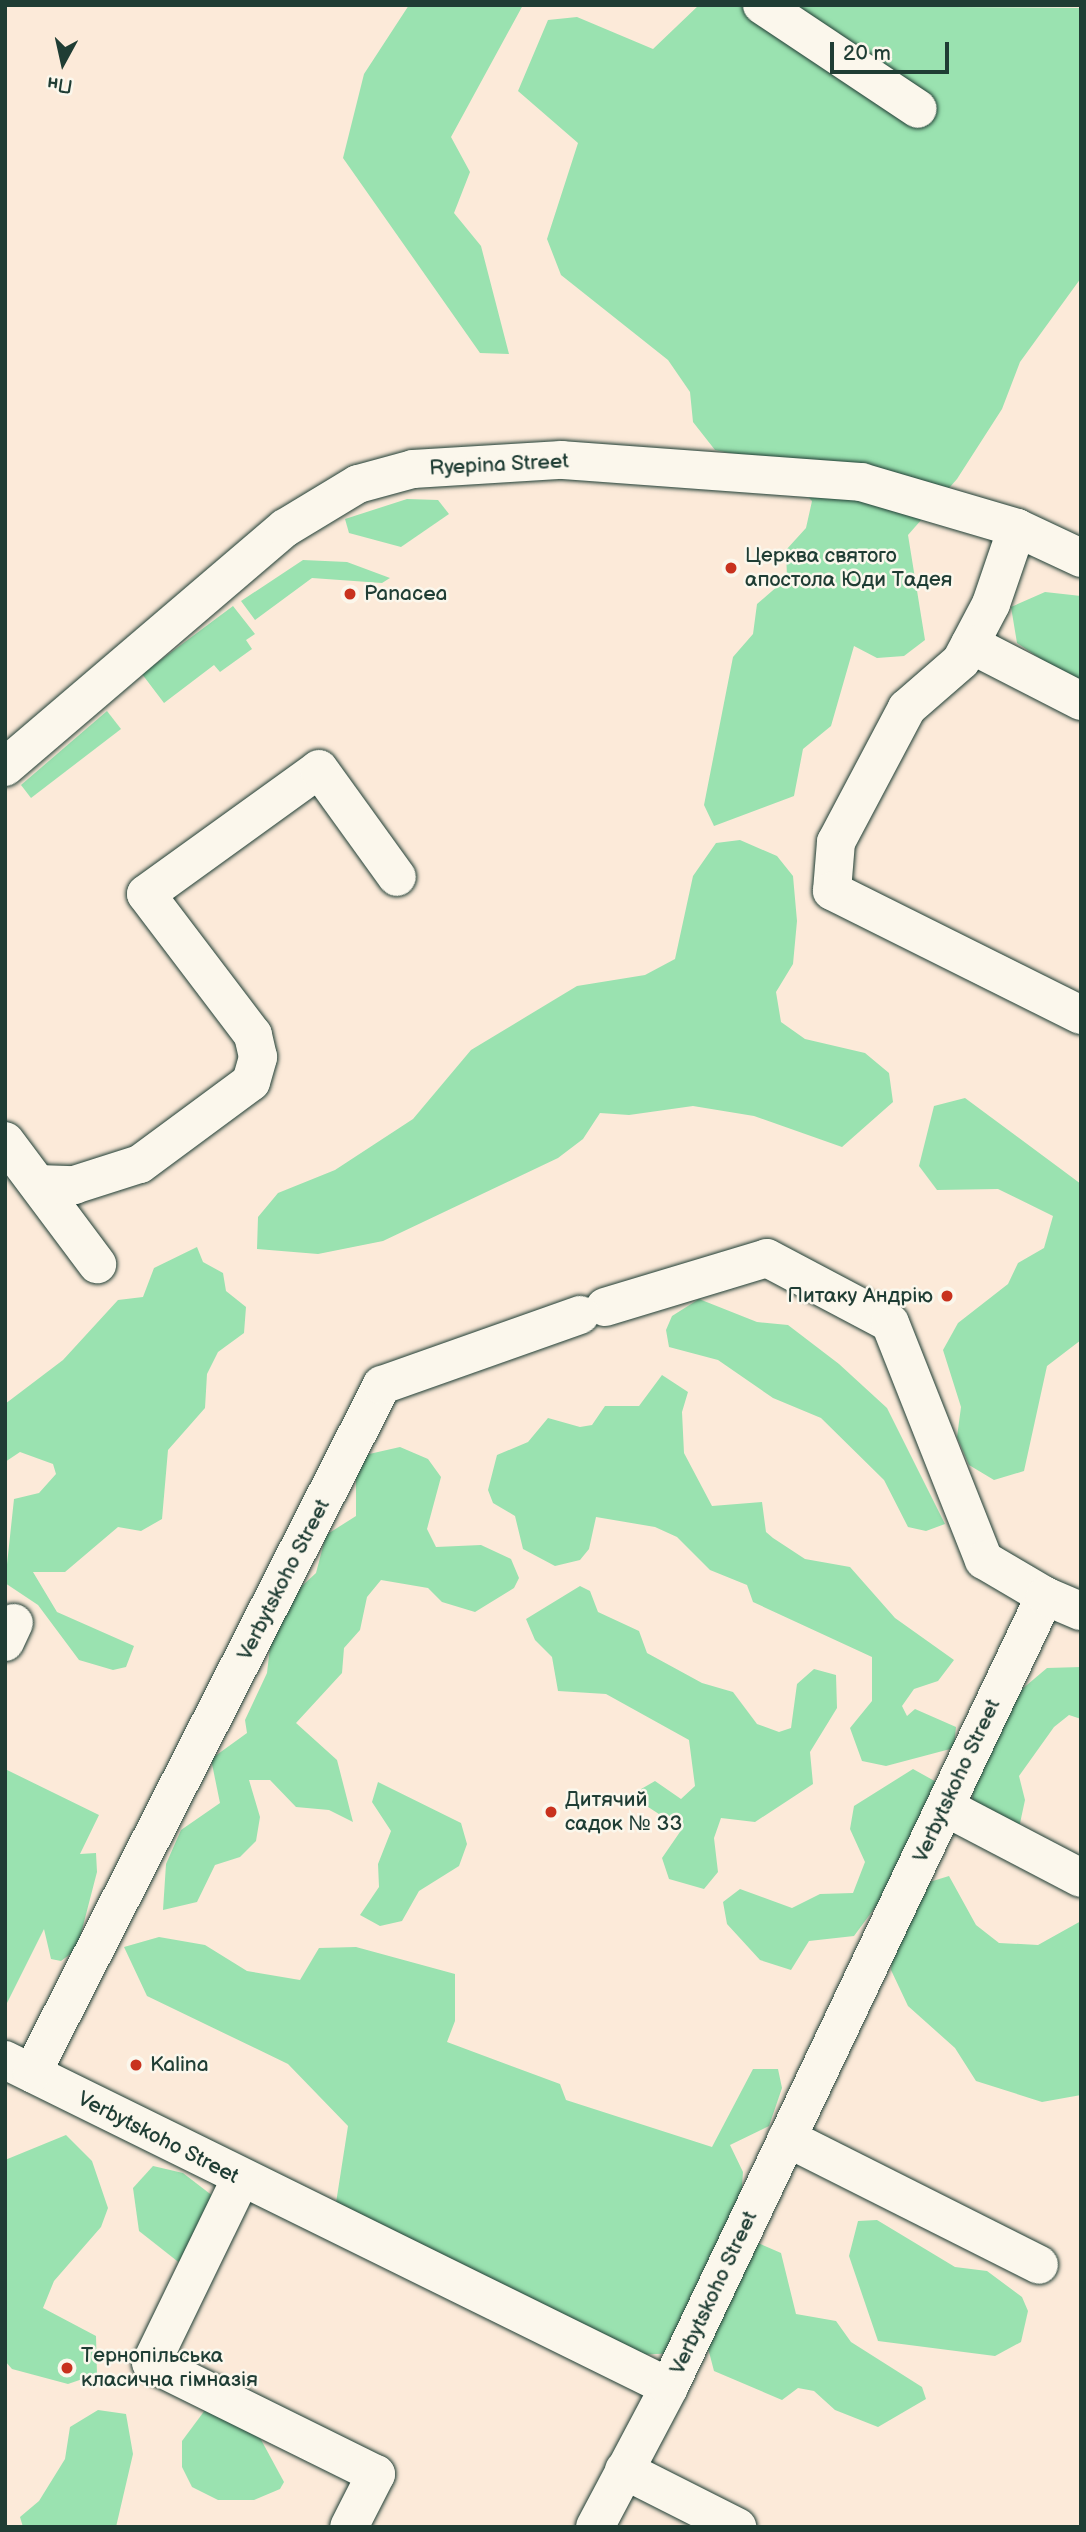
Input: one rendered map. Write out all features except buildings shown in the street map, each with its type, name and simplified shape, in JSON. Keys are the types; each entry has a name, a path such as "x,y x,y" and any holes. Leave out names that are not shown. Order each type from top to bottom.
{"street":[{"path":"762,5 918,109"},
{"name":"Ryepina Street","path":"5,767 285,528 358,484 413,469 562,460 739,469 861,482 1017,528 1081,558"},
{"path":"1017,528 961,661 907,708 836,842 832,891 1081,1015"},
{"path":"970,644 1081,701"},
{"path":"38,1184 74,1185 140,1164 251,1083 258,1057 253,1035 146,894 319,769 397,877"},
{"path":"5,1141 97,1264"},
{"name":"Verbytskoho Street","path":"767,1258 890,1324 984,1560 1045,1596 669,2387 240,2180 19,2066 382,1385 593,1311 767,1258"},
{"path":"1045,1596 1081,1611"},
{"path":"945,1807 1081,1878"},
{"path":"787,2138 1039,2265"},
{"path":"240,2180 151,2363 376,2474 349,2527"},
{"path":"595,2527 669,2387"},
{"path":"624,2470 737,2527"}],"green space":[{"path":"409,5 523,5 451,137 470,172 454,213 481,246 509,354 480,353 343,158 364,74"},
{"path":"699,5 1081,8 1081,278 1020,362 1002,409 957,479 908,535 925,640 904,656 877,658 854,646 831,726 803,749 794,796 714,826 704,805 733,657 753,634 757,604 787,578 786,550 806,528 812,501 776,462 715,450 693,422 690,392 668,360 561,275 547,239 578,143 518,91 548,20 577,17 653,49"},
{"path":"407,499 438,500 449,514 401,547 349,533 345,519"},
{"path":"303,560 347,562 390,578 382,583 312,578 255,620 241,601"},
{"path":"1045,592 1081,596 1081,712 1038,657 1017,643 1011,607"},
{"path":"233,606 255,634 246,640 252,649 220,672 214,665 164,703 142,674"},
{"path":"107,711 121,729 31,798 21,785"},
{"path":"740,840 777,856 793,876 797,921 793,964 776,992 781,1022 805,1039 865,1053 889,1073 893,1102 842,1147 754,1116 693,1106 629,1115 600,1113 583,1139 558,1158 383,1241 318,1254 257,1249 258,1217 278,1193 335,1170 413,1119 471,1050 577,986 645,975 675,959 693,876 716,843"},
{"path":"965,1098 1081,1184 1081,1340 1047,1366 1024,1471 994,1480 969,1465 957,1437 961,1407 943,1350 958,1323 1008,1284 1018,1263 1044,1248 1053,1216 998,1189 937,1190 919,1166 934,1106"},
{"path":"197,1247 203,1262 223,1273 226,1291 246,1307 244,1333 218,1352 207,1374 205,1408 168,1450 162,1519 141,1531 118,1527 65,1572 33,1572 57,1612 134,1646 126,1667 113,1670 79,1660 38,1605 5,1583 14,1499 39,1493 56,1474 53,1464 20,1452 5,1462 5,1404 63,1360 118,1300 143,1297 154,1268"},
{"path":"699,1299 757,1322 788,1325 839,1364 887,1408 945,1524 926,1531 908,1527 884,1480 821,1418 773,1398 718,1360 669,1347 666,1330 672,1316"},
{"path":"662,1375 688,1392 682,1412 684,1453 712,1506 762,1502 766,1532 773,1538 805,1559 850,1567 895,1618 954,1660 938,1681 914,1689 902,1706 907,1716 915,1709 956,1727 954,1748 886,1766 862,1761 850,1728 872,1701 872,1657 753,1602 747,1585 710,1570 677,1537 655,1527 596,1517 589,1549 580,1560 555,1566 523,1549 515,1516 493,1503 488,1490 497,1455 528,1442 548,1418 580,1427 592,1425 605,1406 639,1406"},
{"path":"400,1447 428,1459 441,1477 427,1529 436,1547 481,1545 511,1559 519,1578 514,1588 475,1612 442,1602 428,1588 381,1580 367,1597 360,1630 344,1648 342,1673 296,1723 337,1760 353,1822 329,1810 296,1807 270,1780 249,1780 260,1817 256,1841 240,1857 215,1865 197,1902 163,1910 166,1864 181,1830 220,1803 211,1759 247,1733 245,1720 267,1673 274,1612 316,1573 326,1535 356,1516 356,1457"},
{"path":"580,1586 590,1591 598,1612 639,1631 647,1653 702,1683 733,1692 757,1724 779,1732 791,1728 797,1684 814,1669 836,1675 837,1708 810,1752 813,1784 755,1822 721,1818 714,1838 718,1872 704,1889 669,1879 662,1858 682,1829 642,1803 636,1792 655,1781 681,1799 695,1786 689,1740 606,1694 558,1691 552,1657 535,1640 526,1619"},
{"path":"1081,1667 1081,1719 1069,1715 1054,1727 1019,1776 1025,1800 1019,1828 973,1803 972,1776 1021,1690 1047,1668"},
{"path":"5,1769 99,1815 80,1854 96,1853 97,1872 77,1949 61,1961 51,1959 44,1929 5,2007"},
{"path":"913,1769 940,1784 888,1890 854,1936 809,1941 791,1970 760,1960 727,1924 723,1902 740,1889 792,1908 820,1894 853,1893 865,1862 850,1829 854,1806"},
{"path":"378,1782 461,1823 467,1844 459,1866 419,1891 402,1921 380,1926 360,1915 379,1887 378,1864 391,1831 372,1802"},
{"path":"949,1876 976,1925 999,1943 1038,1945 1081,1921 1081,2095 1042,2102 976,2081 955,2048 908,2006 891,1970 894,1941 923,1884"},
{"path":"159,1937 205,1945 247,1971 300,1980 319,1948 356,1947 455,1974 455,2021 447,2042 560,2084 566,2100 712,2147 753,2069 778,2069 782,2088 769,2126 730,2145 743,2172 740,2214 675,2353 638,2355 336,2203 348,2126 288,2064 147,1996 124,1947"},
{"path":"66,2135 92,2161 108,2208 101,2227 54,2281 43,2308 96,2336 97,2374 68,2384 12,2369 5,2361 5,2160"},
{"path":"153,2166 183,2173 218,2200 186,2268 139,2231 133,2188"},
{"path":"877,2220 955,2267 987,2271 1022,2297 1028,2311 1021,2342 995,2356 878,2341 849,2256 858,2221"},
{"path":"758,2243 781,2253 796,2314 836,2321 851,2342 922,2387 926,2399 878,2427 835,2410 814,2391 798,2388 782,2400 714,2371 704,2333"},
{"path":"211,2402 253,2425 284,2482 280,2489 254,2500 218,2500 192,2487 182,2467 182,2441"},
{"path":"98,2410 126,2414 133,2454 116,2527 23,2527 20,2517 39,2501 65,2459 70,2427"}],"place":[{"name":"Церква святого апостола Юди Тадея","path":"731,568"},
{"name":"Panacea","path":"350,594"},
{"name":"Питаку Андрію","path":"947,1296"},
{"name":"Дитячий садок № 33","path":"551,1812"},
{"name":"Kalina","path":"136,2065"},
{"name":"Тернопільська класична гімназія","path":"67,2368"}]}
